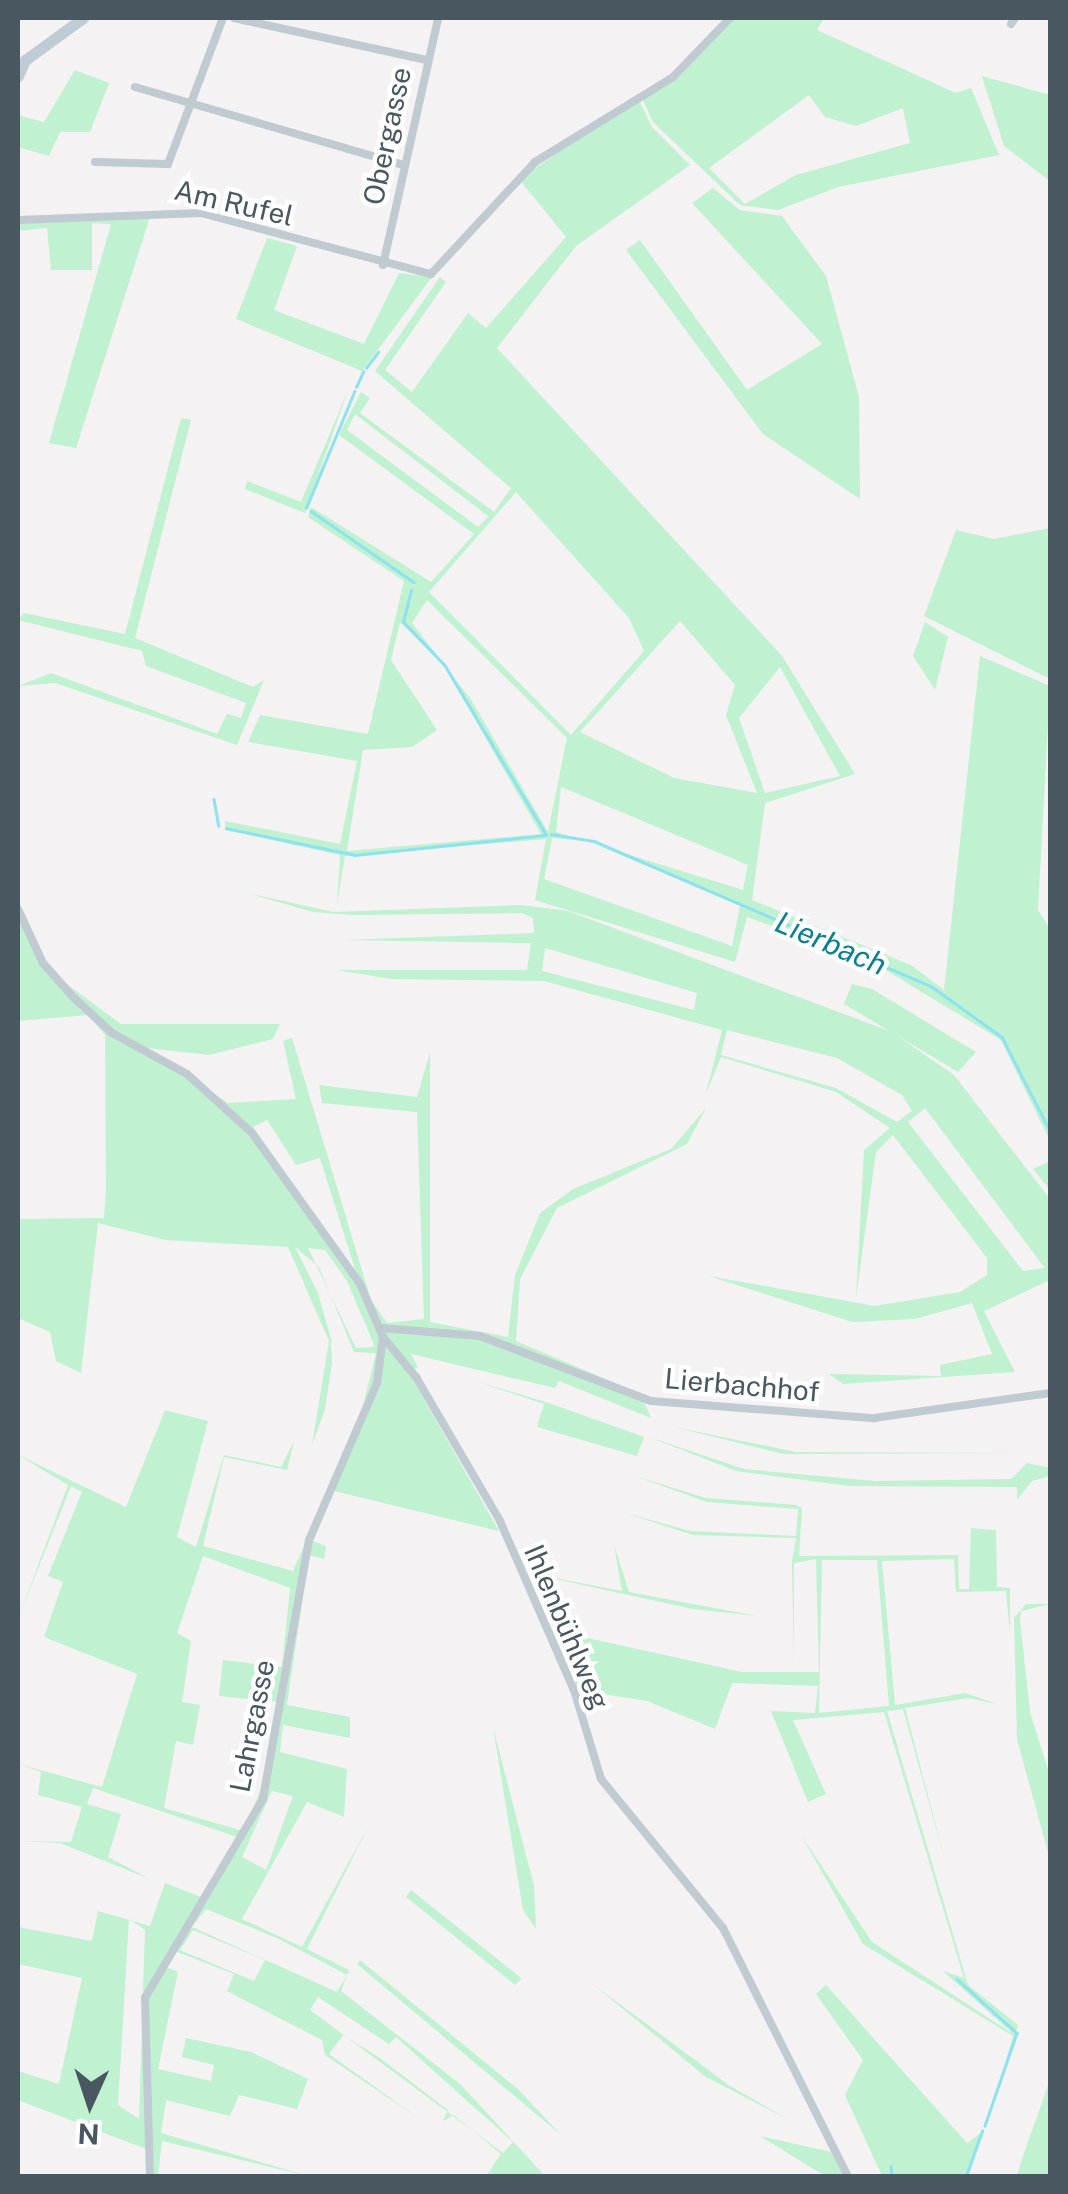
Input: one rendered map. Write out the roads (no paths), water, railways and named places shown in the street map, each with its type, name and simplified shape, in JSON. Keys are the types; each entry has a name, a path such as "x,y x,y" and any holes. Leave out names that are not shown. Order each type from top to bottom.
{"street":[{"path":"18,76 21,56 83,18"},
{"path":"96,162 168,164 223,18"},
{"path":"234,18 426,60"},
{"name":"Obergasse","path":"383,265 438,18"},
{"name":"Am Rufel","path":"18,220 152,209 201,213 383,265 436,272 534,162 673,77 730,18"},
{"path":"135,87 403,165"},
{"path":"18,909 43,963 73,997 112,1033 186,1074 252,1134 360,1284 381,1333"},
{"name":"Ihlenbühlweg","path":"381,1333 395,1349 500,1521 574,1690 601,1780 723,1928 848,2176"},
{"name":"Lahrgasse","path":"150,2176 145,1998 263,1798 309,1540 382,1352 381,1333"},
{"name":"Lierbachhof","path":"381,1333 496,1340 651,1401 874,1418 1050,1394"},
{"path":"382,1352 395,1349"}],"waterway":[{"path":"366,368 378,352"},
{"path":"356,387 363,372"},
{"path":"306,508 354,392"},
{"path":"311,511 414,582"},
{"name":"Lierbach","path":"226,828 355,855 546,835 445,666 403,622 411,590"},
{"name":"Lierbach","path":"214,799 219,826"},
{"name":"Lierbach","path":"551,834 594,841 931,986 1002,1037 1050,1131"},
{"path":"957,1979 1017,2033 985,2126"},
{"path":"966,2176 982,2131"},
{"path":"891,2166 892,2176"}]}
